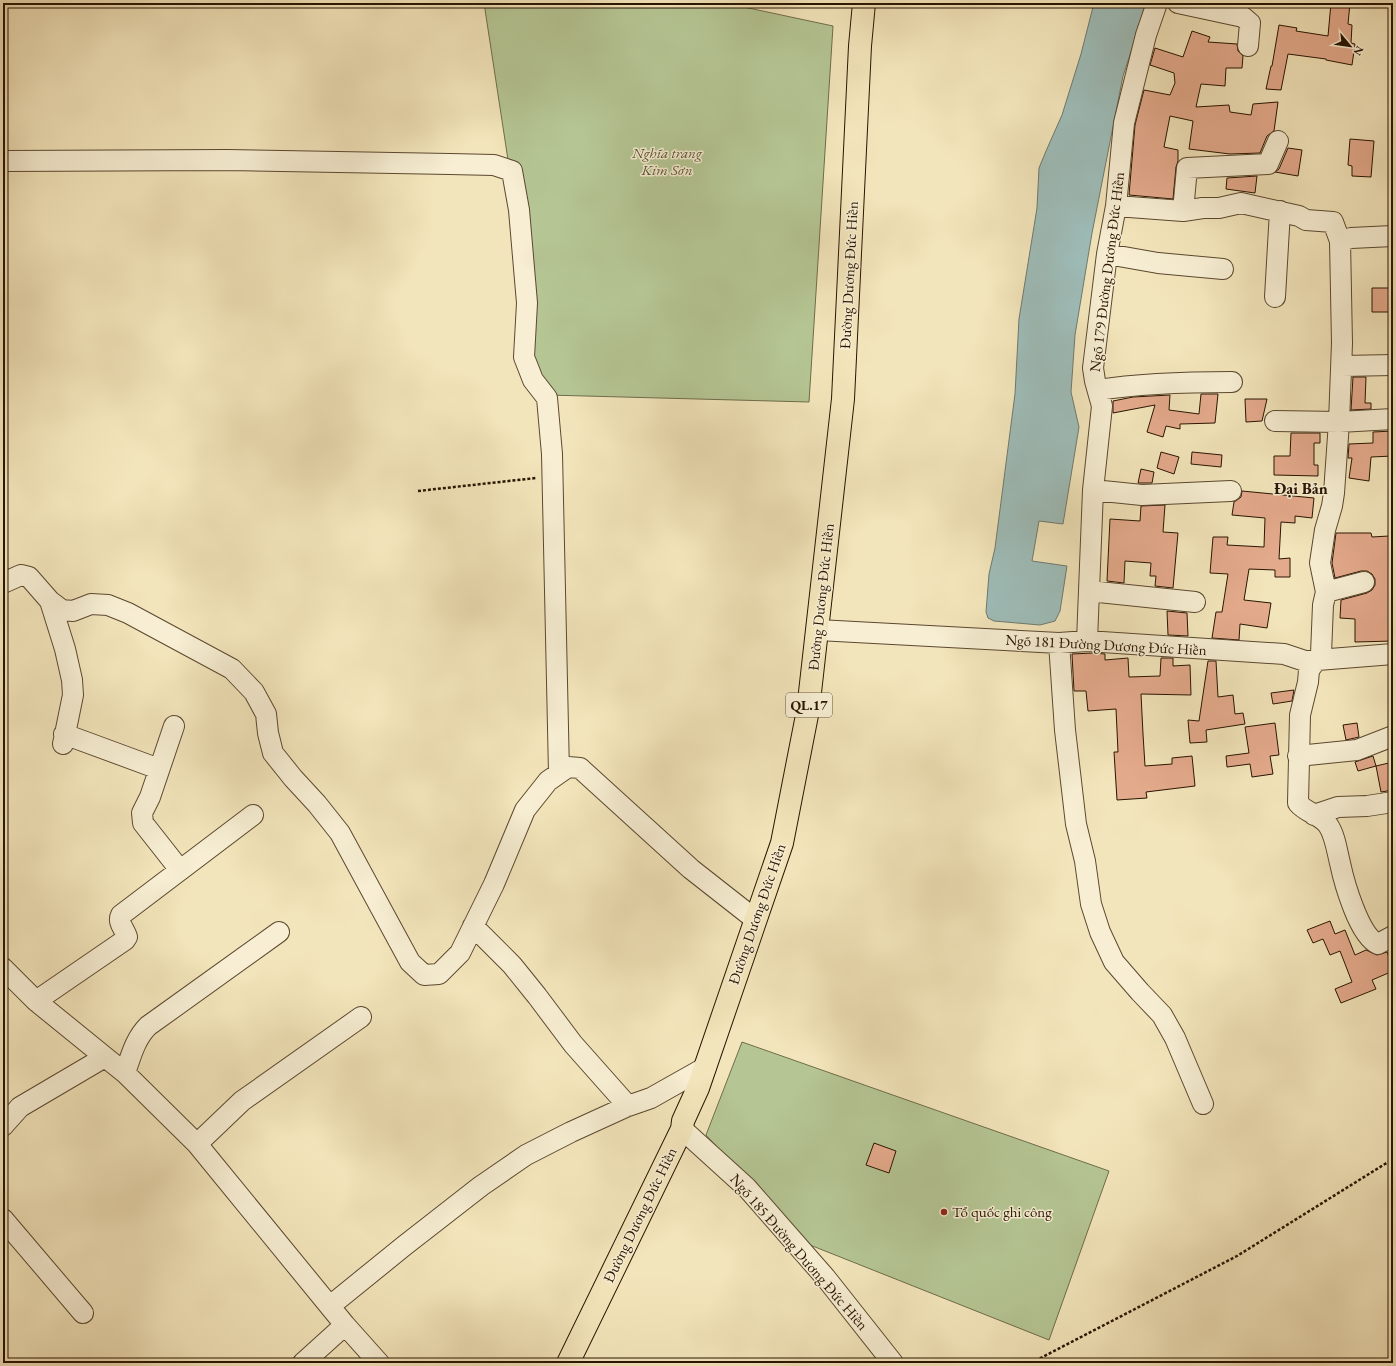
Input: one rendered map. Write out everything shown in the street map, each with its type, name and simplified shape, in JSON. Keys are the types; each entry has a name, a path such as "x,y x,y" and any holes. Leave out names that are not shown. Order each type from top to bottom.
{"highway":[{"name":"Đường Dương Đức Hiền","path":"568,1363 682,1129 683,1121 706,1067 782,843 808,710 843,399 860,46 864,3"}],"street":[{"name":"Ngõ 179 Đường Dương Đức Hiền","path":"1087,641 1093,490 1102,406 1093,368 1107,254 1116,206 1124,123 1146,35 1157,3"},
{"path":"1178,3 1247,19 1250,23 1248,46"},
{"path":"1183,211 1187,168 1268,164 1278,141"},
{"path":"3,161 227,160 494,165 512,171 519,210 527,303 524,358 533,380 547,398 552,454 559,773"},
{"path":"1116,206 1183,211 1203,208 1220,208 1241,202 1299,216 1306,220 1333,222 1340,241 1342,366 1340,422 1334,493 1325,530 1320,563 1326,592 1322,605 1319,657 1309,670 1308,682 1300,715 1298,803 1328,824 1345,885 1368,938 1378,944 1393,936"},
{"path":"1275,297 1280,211"},
{"path":"1340,241 1351,238 1393,236"},
{"path":"1107,254 1158,263 1223,269"},
{"path":"1342,366 1393,365"},
{"path":"1098,390 1129,385 1179,382 1232,382"},
{"path":"1276,421 1340,422 1393,418"},
{"path":"1093,490 1142,495 1231,491"},
{"path":"3,583 21,575 29,577 50,601 62,610 73,611 91,604 108,605 232,669 254,692 266,714 268,732 273,753 340,833 410,962 424,975 439,974 460,953 494,884 525,810 548,781 568,767 580,768 691,869 756,920"},
{"path":"1326,592 1364,582"},
{"path":"1089,591 1195,602"},
{"path":"50,601 65,649 72,680 73,695 63,739 159,769"},
{"name":"Ngõ 181 Đường Dương Đức Hiền","path":"818,630 1059,643 1087,641 1284,654 1305,661 1319,657 1393,654"},
{"path":"1059,643 1065,730 1076,824 1085,861 1091,904 1100,932 1114,962 1162,1015 1174,1038 1203,1104"},
{"path":"174,726 150,797 142,813 143,823 180,870"},
{"path":"1298,756 1358,750 1393,736"},
{"path":"1314,815 1338,807 1367,806 1393,802"},
{"path":"36,1001 125,940 127,937 120,922 121,915 253,815"},
{"path":"473,926 512,965 573,1044 628,1106"},
{"path":"125,1073 135,1044 140,1034 148,1026 279,932"},
{"path":"3,968 36,1001 125,1073 197,1144 345,1325 379,1363"},
{"path":"197,1144 242,1101 361,1017"},
{"path":"3,1126 20,1107 105,1057"},
{"path":"330,1306 481,1186 526,1155 571,1132 628,1106 651,1098 706,1067"},
{"name":"Ngõ 185 Đường Dương Đức Hiền","path":"682,1129 747,1188 825,1277 893,1363"},
{"path":"3,1219 83,1313"},
{"path":"303,1363 345,1325"}],"path":[{"path":"418,491 552,476"},
{"path":"1032,1363 1237,1256 1393,1160"}],"green space":[{"name":"Nghĩa trang Kim Sơn","path":"484,3 725,3 833,26 809,402 548,395 533,380 529,297"},
{"path":"742,1042 1109,1171 1049,1340 805,1243 706,1135"}],"water":[{"path":"1094,3 1147,3 1123,76 1092,233 1075,335 1071,392 1079,427 1063,524 1039,521 1032,561 1067,566 1060,611 1055,621 1040,625 994,621 988,618 986,612 989,574 995,548 1015,394 1019,319 1037,208 1039,168 1062,115 1081,54"}],"building":[{"path":"1331,3 1350,3 1348,24 1352,25 1351,43 1355,44 1352,65 1326,59 1288,54 1281,90 1266,89 1272,66 1279,25 1297,28 1296,31 1328,36"},
{"path":"1192,31 1210,37 1208,42 1237,44 1238,51 1243,56 1242,68 1226,68 1225,86 1201,84 1196,107 1229,105 1230,112 1251,115 1253,104 1278,102 1274,131 1267,136 1260,153 1230,154 1189,149 1193,121 1170,116 1164,147 1178,150 1173,199 1129,195 1135,125 1144,90 1170,95 1175,83 1174,73 1150,65 1155,48 1183,57"},
{"path":"1350,139 1374,141 1371,177 1352,176 1352,166 1348,165"},
{"path":"1288,148 1302,150 1298,176 1275,172 1279,169"},
{"path":"1257,176 1255,193 1226,189 1227,178"},
{"path":"1372,288 1393,288 1393,312 1372,312"},
{"path":"1353,377 1366,377 1365,403 1371,403 1371,409 1351,410"},
{"path":"1201,394 1218,394 1215,423 1180,424 1180,429 1166,426 1163,437 1147,432 1155,405 1113,413 1113,401 1133,397 1170,395 1169,410 1199,414"},
{"path":"1245,399 1267,399 1262,421 1246,422"},
{"path":"1393,431 1393,456 1371,457 1369,481 1349,478 1352,458 1348,458 1349,444 1373,443 1373,432"},
{"path":"1291,433 1320,433 1320,443 1314,443 1314,465 1318,465 1318,476 1274,475 1274,456 1290,456"},
{"path":"1161,452 1179,457 1174,474 1157,468"},
{"path":"1192,452 1222,455 1221,467 1191,464"},
{"path":"1141,469 1154,472 1152,483 1138,483"},
{"path":"1242,491 1314,498 1312,518 1295,516 1295,523 1281,522 1279,559 1290,558 1290,577 1275,577 1275,570 1249,569 1244,600 1271,603 1267,628 1240,624 1239,640 1212,638 1216,612 1222,612 1228,574 1210,573 1213,537 1228,537 1227,545 1264,547 1265,518 1232,515 1234,502 1241,497"},
{"path":"1165,505 1163,532 1178,533 1173,588 1155,586 1156,576 1150,576 1151,563 1125,561 1124,583 1107,581 1110,519 1140,521 1141,506"},
{"path":"1336,533 1371,533 1372,537 1389,536 1390,555 1393,555 1393,641 1355,642 1355,619 1340,618 1341,600 1367,593 1372,590 1375,585 1375,579 1372,574 1367,571 1361,571 1335,578 1332,563"},
{"path":"1167,611 1187,613 1188,636 1168,635"},
{"path":"1072,654 1105,654 1105,660 1128,658 1129,677 1160,676 1161,658 1173,658 1173,666 1190,665 1191,695 1141,694 1145,766 1172,764 1172,758 1192,756 1195,786 1146,792 1147,798 1117,800 1114,752 1118,752 1116,709 1088,711 1086,691 1074,691"},
{"path":"1208,661 1216,661 1218,697 1233,695 1235,714 1243,713 1245,724 1206,730 1207,742 1190,743 1188,720 1199,721"},
{"path":"1294,690 1292,701 1273,704 1271,693"},
{"path":"1275,723 1279,755 1270,756 1273,774 1252,777 1250,764 1227,767 1226,756 1249,753 1245,727"},
{"path":"1357,723 1359,737 1346,740 1343,725"},
{"path":"1373,756 1376,766 1358,771 1355,762"},
{"path":"1393,762 1393,790 1381,792 1376,766"},
{"path":"1330,921 1335,934 1345,930 1355,955 1366,950 1377,955 1387,952 1393,968 1393,971 1372,980 1376,989 1341,1003 1335,989 1352,982 1340,951 1330,955 1323,939 1313,943 1307,930"},
{"path":"874,1143 896,1151 889,1173 866,1165"}],"place":[{"name":"Tổ quốc ghi công","path":"944,1212"}],"district":[{"name":"Đại Bản","path":"1301,488"}]}
